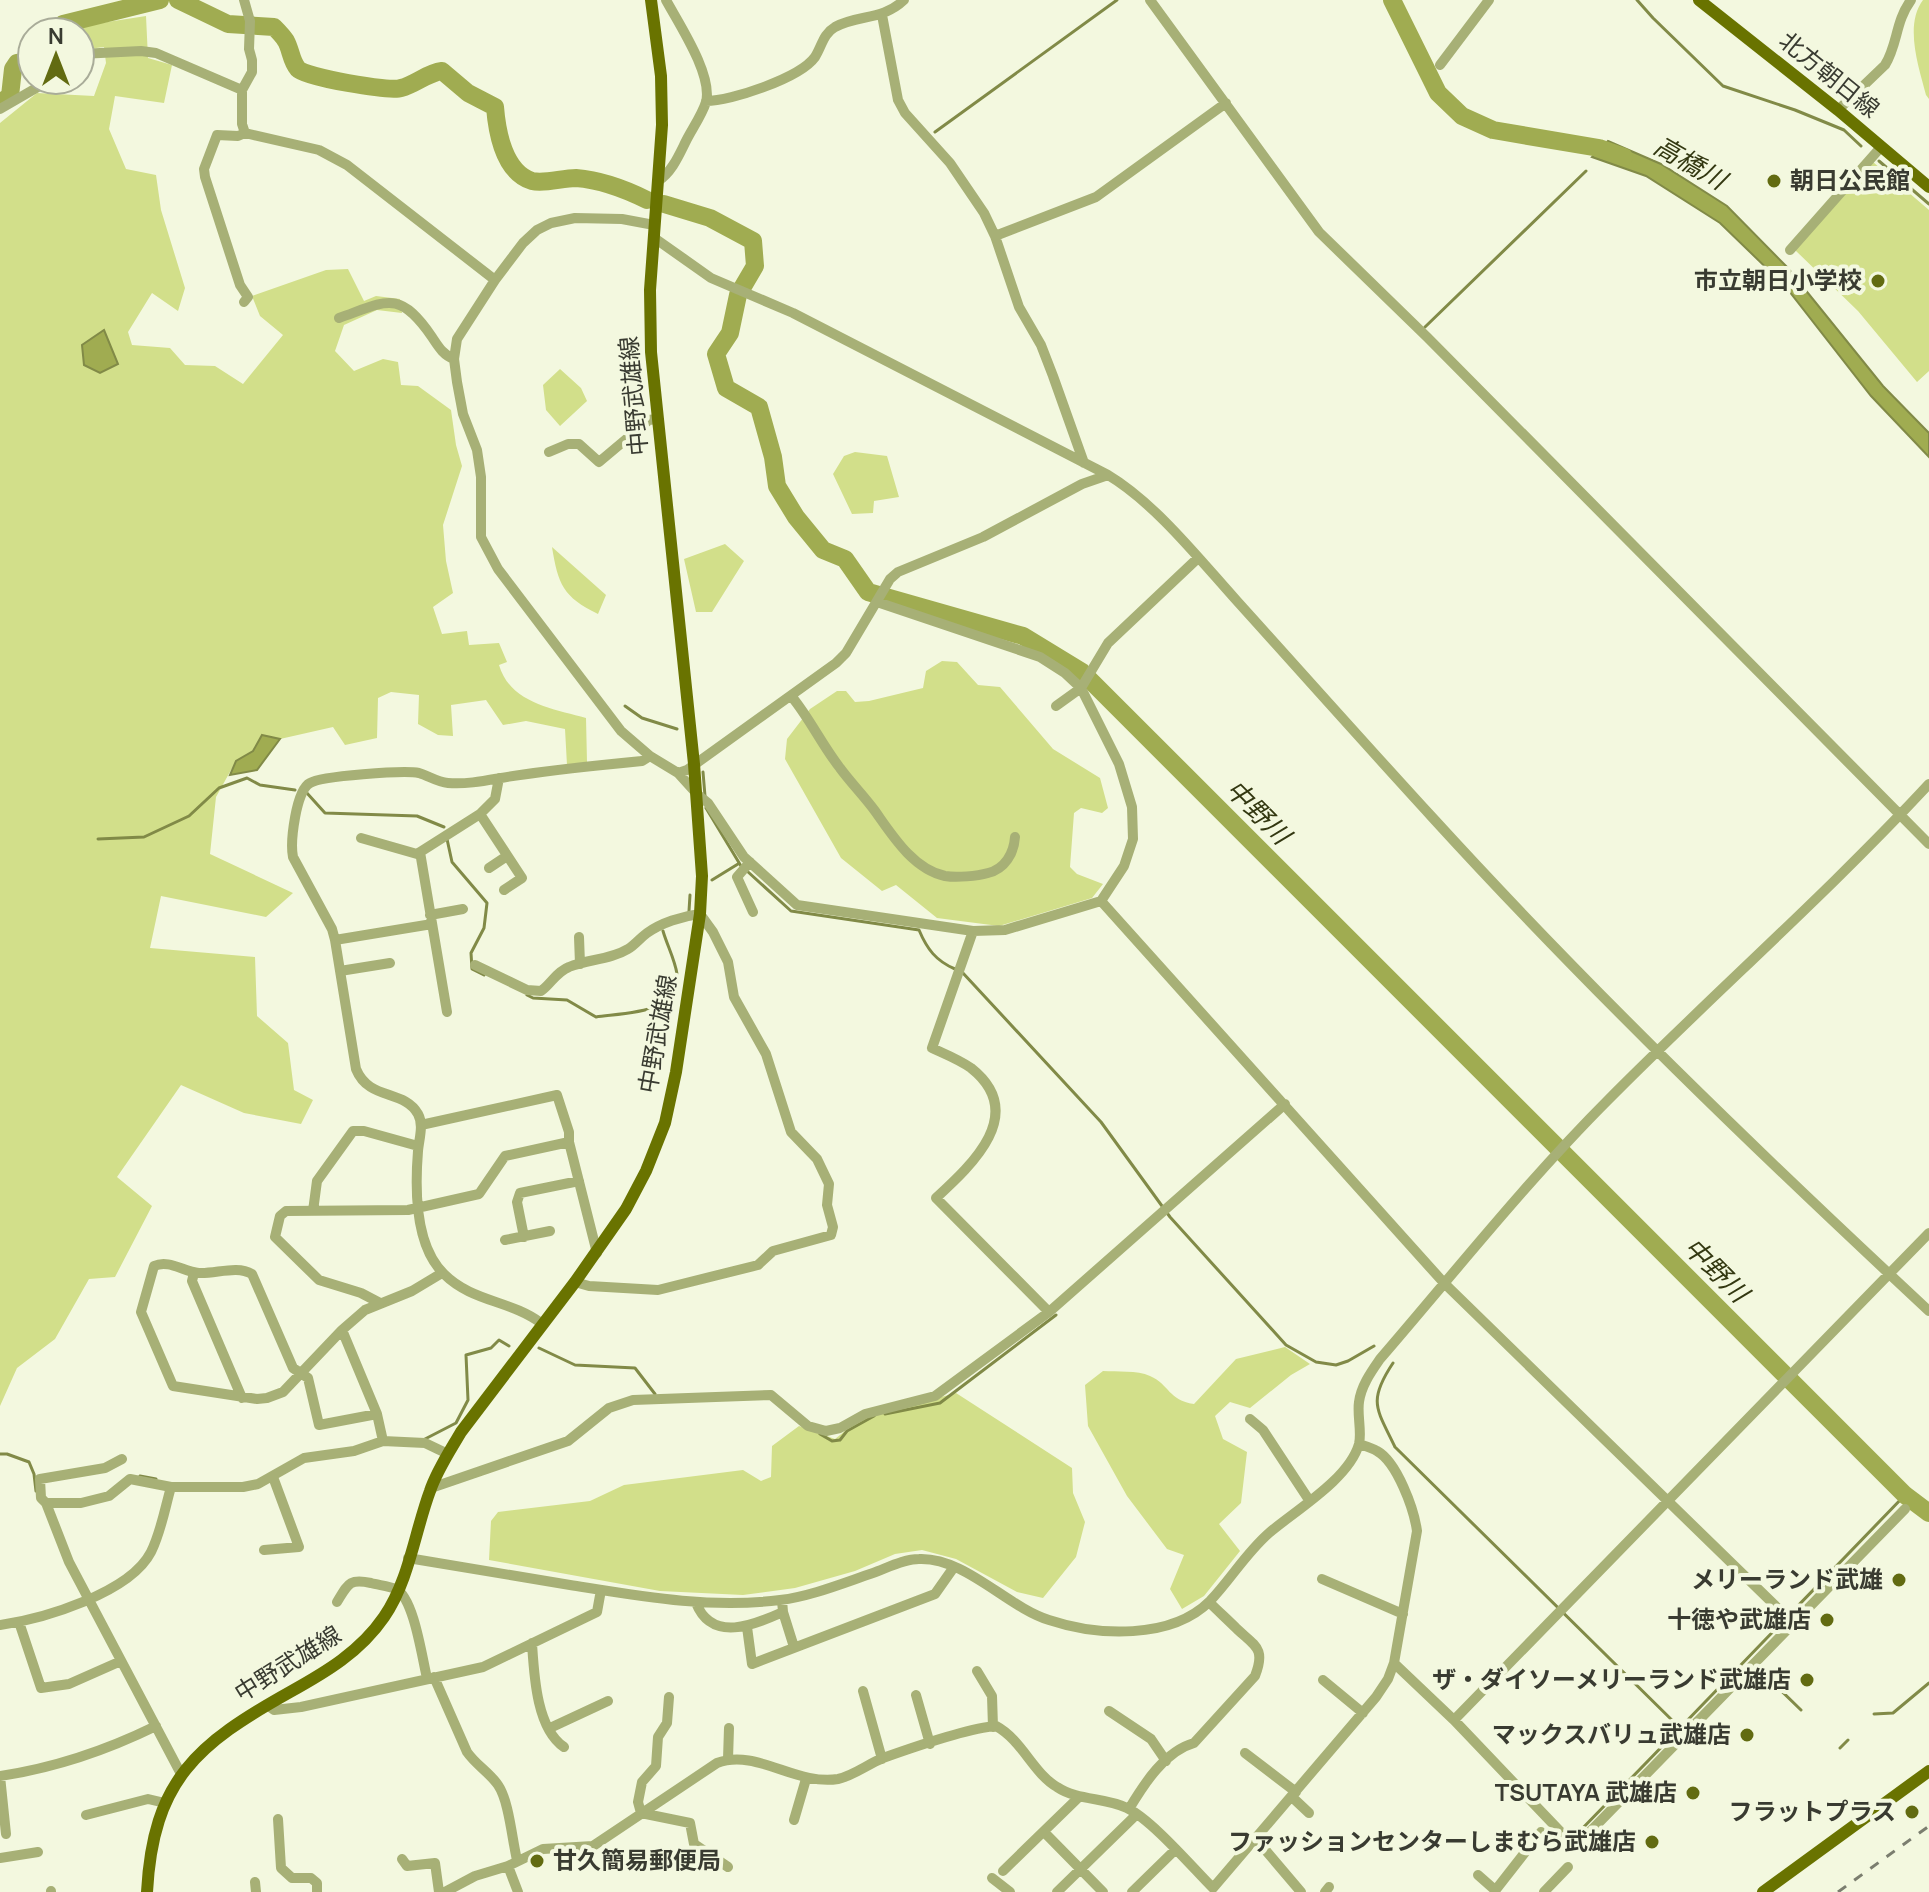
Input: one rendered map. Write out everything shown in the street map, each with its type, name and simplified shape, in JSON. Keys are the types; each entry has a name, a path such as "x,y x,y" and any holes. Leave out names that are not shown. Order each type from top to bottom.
{"main road":[{"name":"中野武雄線","path":"147,1892 153,1834 181,1774 215,1739 243,1718 332,1668 365,1641 386,1614 398,1590 431,1488 448,1454 461,1432 597,1253 626,1209 646,1171 665,1123 676,1072 700,914 702,876 697,794 656,419 650,336 661,76 651,0"},
{"name":"北方朝日線","path":"1699,0 1929,187"},
{"path":"1763,1892 1929,1771"}],"street":[{"path":"244,0 250,26 252,72 242,90 245,133"},
{"path":"658,181 676,161 706,101 705,83 696,57 666,0"},
{"path":"706,101 722,101 746,94 802,68 814,59 825,36 833,28 893,11 904,0"},
{"path":"1150,0 1319,232 1929,844"},
{"path":"1440,65 1489,0"},
{"path":"1838,110 1885,65 1896,27 1911,0"},
{"path":"882,15 898,100 905,113 950,163 984,213 1019,307 1041,345 1084,463"},
{"path":"96,53 156,53 242,90"},
{"path":"0,109 22,96"},
{"path":"995,236 1096,197 1226,103"},
{"path":"244,302 247,293 240,285 205,177 204,169 217,135 238,136 245,133 319,150 347,165 495,280"},
{"path":"1790,250 1881,147"},
{"path":"877,602 1040,657 1081,688 1119,764 1132,807 1133,839 1124,866 1101,901 1005,930 973,931 797,905 746,867 708,803 678,773 650,756 621,731 487,552 481,537 481,477 477,450 463,414 454,359 457,339 523,243 537,230 551,223 575,218 622,219 653,231 711,278 793,313 1130,488 1198,558 1434,820 1658,1052 1929,1311"},
{"path":"339,318 384,302 398,303 417,315 445,356 454,359"},
{"path":"549,452 568,444 579,444 599,462 649,420 656,419"},
{"path":"678,773 792,697 846,653 884,589 898,572 983,537 1082,484 1108,475"},
{"path":"1056,706 1081,688 1108,643 1198,558"},
{"path":"792,697 809,718 838,766 876,812 893,839 928,868 946,876 990,873 1006,863 1015,837"},
{"path":"541,1323 525,1312 473,1296 442,1273 424,1236 417,1208 416,1178 421,1125 418,1114 408,1103 369,1088 361,1080 356,1069 332,929 293,857 291,847 302,791 306,784 318,779 379,772 419,773 443,783 466,784 642,761 650,756"},
{"path":"361,838 417,854 480,814 495,799 499,778"},
{"path":"408,1558 696,1603 782,1600 824,1590 918,1559 936,1560 954,1567 1046,1620 1083,1629 1159,1628 1191,1616 1209,1602 1249,1553 1340,1476 1359,1444 1359,1401 1367,1378 1553,1157 1929,784"},
{"path":"480,814 522,878 504,890"},
{"path":"420,852 447,1012"},
{"path":"489,868 507,856"},
{"path":"746,867 737,877 753,912"},
{"path":"1101,901 1444,1283 1793,1623"},
{"path":"335,940 431,920 463,909"},
{"path":"475,965 527,990 541,991 557,974 629,949 648,932 668,922 700,914 728,962 734,997 766,1054 791,1132 817,1159 829,1184 827,1205 833,1227 831,1235 773,1251 758,1265 658,1290 575,1282"},
{"path":"973,931 932,1048 970,1067 987,1085 996,1100 995,1128 970,1167 936,1198 1049,1312"},
{"path":"579,937 580,964"},
{"path":"340,971 390,963"},
{"path":"421,1125 557,1095 569,1132 597,1253"},
{"path":"431,1488 568,1441 609,1408 633,1400 767,1396 808,1426 826,1431 840,1428 865,1414 935,1396 1049,1312 1285,1104"},
{"path":"313,1211 317,1181 353,1131 364,1131 418,1146"},
{"path":"380,1303 361,1293 319,1280 275,1237 280,1216 286,1211 417,1208 479,1194 505,1156 569,1142"},
{"path":"524,1237 517,1202 520,1193 579,1181"},
{"path":"505,1240 550,1231"},
{"path":"1454,1720 1929,1233"},
{"path":"377,1414 319,1425 308,1378 300,1372 293,1368 252,1274 245,1270 194,1273 160,1263 154,1266 141,1312 173,1386 242,1398 267,1398 283,1392 300,1372 342,1330 365,1310 412,1291 442,1273"},
{"path":"194,1273 192,1281 242,1398"},
{"path":"342,1330 377,1414 383,1441"},
{"path":"1250,1419 1263,1430 1309,1500"},
{"path":"46,1503 81,1503 109,1496 130,1479 171,1487 243,1487 273,1477 304,1458 354,1451 383,1441 425,1443 448,1454"},
{"path":"402,1859 407,1866 435,1863 442,1892 543,1849 593,1846 717,1763 728,1759 744,1759 806,1779 839,1779 882,1759 993,1727 1007,1732 1055,1787 1079,1797 1133,1811 1175,1850 1212,1891 1363,1713 1388,1679 1394,1663 1417,1531 1415,1516 1394,1467 1379,1451 1359,1444"},
{"path":"122,1459 105,1468 40,1479 41,1498 89,1600 181,1774"},
{"path":"264,1550 299,1547 273,1477"},
{"path":"0,1625 89,1600 119,1583 151,1553 171,1487"},
{"path":"1394,1663 1454,1720 1575,1847 1905,1509"},
{"path":"747,1627 752,1664 935,1594 954,1567"},
{"path":"1322,1579 1403,1614"},
{"path":"337,1602 348,1584 357,1580 398,1590 406,1599 431,1678 467,1752 494,1780 505,1798 518,1892"},
{"path":"267,1705 274,1710 301,1707 483,1667 597,1612 601,1590"},
{"path":"782,1600 794,1647"},
{"path":"1057,1892 1133,1811 1141,1788 1183,1746 1194,1743 1255,1676 1260,1665 1259,1650 1250,1637 1241,1633 1209,1602"},
{"path":"696,1603 701,1615 715,1624 747,1627 783,1612"},
{"path":"19,1622 41,1688 69,1684 121,1661"},
{"path":"532,1643 539,1703 555,1741 564,1747"},
{"path":"977,1671 992,1696 993,1727"},
{"path":"1323,1680 1363,1713"},
{"path":"863,1691 882,1759"},
{"path":"916,1695 930,1744"},
{"path":"641,1813 638,1802 642,1782 656,1766 658,1737 667,1723 669,1697"},
{"path":"550,1728 608,1701"},
{"path":"1109,1711 1151,1739 1166,1761"},
{"path":"6,1834 0,1776 29,1772 117,1745 156,1726"},
{"path":"728,1759 729,1728"},
{"path":"1245,1753 1294,1794 1309,1813"},
{"path":"794,1820 806,1779"},
{"path":"1003,1871 1079,1797"},
{"path":"86,1815 148,1799 165,1803"},
{"path":"641,1813 690,1823 694,1844 728,1867"},
{"path":"278,1819 281,1868 292,1878 311,1878 317,1883 317,1892"},
{"path":"1044,1832 1103,1892"},
{"path":"1478,1875 1495,1891 1541,1832"},
{"path":"1508,1834 1528,1849"},
{"path":"1256,1839 1301,1892"},
{"path":"1132,1892 1175,1850"},
{"path":"0,1858 38,1852"},
{"path":"1544,1892 1568,1867"},
{"path":"992,1878 1010,1892"}],"shaded area":[{"path":"1923,0 1929,0 1929,99 1920,72 1914,34 1917,10"},
{"path":"146,16 148,58 172,65 164,103 115,96 109,129 126,169 156,175 161,210 185,288 178,311 152,293 128,332 132,345 170,348 185,365 215,366 243,384 283,335 260,316 252,296 326,270 348,269 364,301 376,296 400,299 402,313 377,310 344,325 335,351 354,371 383,359 398,362 401,385 418,386 451,410 462,466 443,525 453,593 433,607 442,634 467,631 469,645 499,643 507,662 499,665 513,688 534,702 586,718 587,762 567,765 565,729 526,721 503,725 486,700 451,705 453,736 438,735 418,724 419,695 391,692 378,698 377,738 345,745 333,727 280,739 262,735 253,751 236,761 216,797 210,854 293,893 266,917 161,896 150,948 255,957 257,1016 288,1043 294,1090 313,1100 301,1124 244,1113 181,1085 117,1177 152,1206 115,1277 89,1279 55,1339 17,1368 0,1406 0,123 33,96 96,96 106,63 104,47 96,48 96,24"},
{"path":"1608,141 1661,164 1727,206 1787,267 1883,386 1929,433 1929,457 1871,396 1785,286 1720,223 1646,176 1592,157"},
{"name":"市立朝日小学校","path":"1873,162 1929,210 1929,371 1917,382 1858,311 1795,250"},
{"path":"104,330 118,364 100,373 84,365 82,345"},
{"path":"560,369 581,388 587,401 560,426 546,410 543,385"},
{"path":"855,452 887,456 899,497 874,501 873,513 852,514 833,474 844,456"},
{"path":"725,544 744,561 712,612 696,612 684,559"},
{"path":"552,547 606,595 598,614 577,602 564,588"},
{"path":"942,661 957,662 978,685 1000,687 1053,749 1100,778 1108,808 1102,813 1081,808 1074,813 1070,867 1077,874 1103,884 1092,898 999,926 937,918 896,885 882,891 841,858 785,759 787,739 810,709 837,691 846,691 855,702 923,688 926,671"},
{"path":"262,735 280,739 257,770 230,775 236,761 253,751"},
{"path":"1285,1347 1310,1364 1250,1408 1230,1402 1215,1416 1223,1439 1247,1452 1241,1503 1219,1524 1240,1551 1204,1596 1182,1609 1170,1589 1184,1555 1167,1549 1127,1496 1088,1426 1085,1385 1103,1371 1139,1373 1157,1380 1179,1399 1194,1404 1236,1359"},
{"path":"956,1393 1072,1468 1073,1493 1085,1522 1076,1557 1043,1598 1017,1592 956,1559 922,1550 895,1554 855,1571 795,1588 743,1595 660,1591 489,1560 491,1521 498,1512 590,1501 624,1485 743,1470 761,1481 771,1477 772,1446 799,1426 835,1439 860,1419"}],"waterway":[{"name":"中野川","path":"95,16 160,0"},
{"name":"中野川","path":"178,0 228,24 274,27 286,41 298,69 316,76 394,89 442,71 468,93 495,107 504,150 522,176 537,182 576,178 595,181 647,200"},
{"path":"935,132 1117,0"},
{"name":"高橋川","path":"1392,0 1438,93 1462,116 1493,130 1599,148 1624,157"},
{"path":"1637,0 1723,86 1844,130 1861,146"},
{"name":"中野川","path":"0,103 10,96 16,64"},
{"path":"1879,161 1929,204"},
{"path":"1425,327 1586,171"},
{"name":"中野川","path":"664,204 710,218 753,241 755,266 738,295 730,333 716,354 726,388 759,407 773,457 777,486 796,517 823,550 845,559 868,592 1023,636 1082,672 1905,1495 1929,1513"},
{"path":"625,706 642,718 677,729"},
{"path":"703,772 705,796"},
{"path":"98,839 144,837 189,816 219,788 247,778 260,785 295,790"},
{"path":"306,792 325,813 417,816 444,827"},
{"path":"706,808 741,866"},
{"path":"447,839 452,862 487,903 484,928 471,953 472,969 484,975"},
{"path":"712,880 738,864"},
{"path":"747,871 791,911 919,930 933,954 955,969"},
{"path":"689,911 690,895"},
{"path":"527,995 567,1000 596,1017 635,1012 661,1004 671,997 677,987 675,963 663,931"},
{"path":"962,972 1101,1122 1170,1217 1286,1345 1316,1362 1336,1365 1374,1346"},
{"path":"885,1414 940,1403 1056,1315"},
{"path":"425,1439 456,1423 468,1400 466,1355 491,1348 499,1340 509,1346"},
{"path":"539,1348 575,1365 635,1368 655,1394"},
{"path":"1393,1363 1377,1397 1383,1423 1395,1447 1680,1728 1905,1495"},
{"path":"820,1434 832,1441 840,1440 847,1431 874,1416"},
{"path":"0,1454 29,1462 36,1491"},
{"path":"140,1476 156,1479"},
{"path":"1764,1674 1801,1710"},
{"path":"1874,1714 1893,1713 1929,1683"},
{"path":"1576,1835 1679,1729"},
{"path":"1840,1748 1848,1740"}],"railway":[{"path":"1838,1892 1929,1826"}],"place":[{"name":"朝日公民館","path":"1774,181"},
{"name":"市立朝日小学校","path":"1878,281"},
{"name":"メリーランド武雄","path":"1899,1580"},
{"name":"十徳や武雄店","path":"1827,1620"},
{"name":"ザ・ダイソーメリーランド武雄店","path":"1807,1680"},
{"name":"マックスバリュ武雄店","path":"1747,1735"},
{"name":"TSUTAYA 武雄店","path":"1693,1793"},
{"name":"フラットプラス","path":"1912,1812"},
{"name":"ファッションセンターしまむら武雄店","path":"1652,1842"},
{"name":"甘久簡易郵便局","path":"537,1861"}]}
